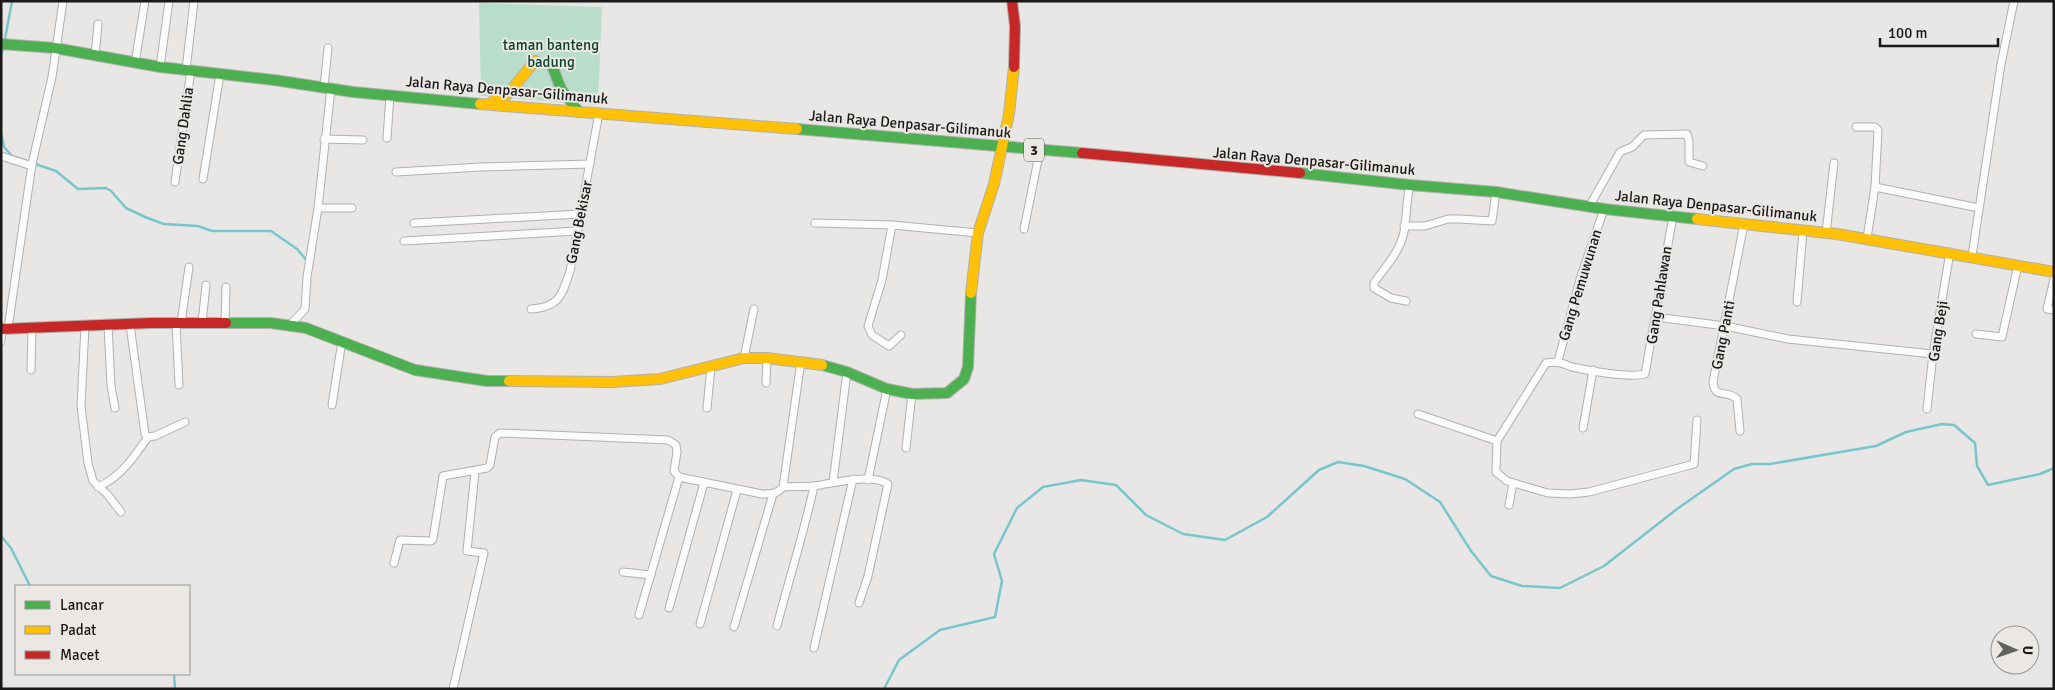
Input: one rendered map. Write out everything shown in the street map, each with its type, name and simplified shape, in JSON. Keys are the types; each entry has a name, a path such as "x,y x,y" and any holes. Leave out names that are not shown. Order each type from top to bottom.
{"main road":[{"path":"4,329 252,322 306,328 415,370 487,381 612,382 660,378 744,358 767,358 800,361 847,372 887,389 912,394 947,393 964,379 968,367 969,306 978,233 994,184 1009,114 1014,69 1015,26 1012,1"},
{"name":"Jalan Raya Denpasar-Gilimanuk","path":"6,45 55,48 160,67 485,105 1120,156 1189,164 1304,172 1410,185 1496,192 1604,209 1866,238 2054,272"},
{"path":"485,105 497,102 508,94 534,61"},
{"path":"550,63 555,79 568,102 579,112"}],"street":[{"path":"1,341 32,165 52,77 63,1"},
{"path":"135,63 145,1"},
{"path":"160,67 169,1"},
{"name":"Gang Dahlia","path":"175,182 194,1"},
{"path":"1972,256 2001,64 2014,1"},
{"path":"95,56 98,24"},
{"path":"290,326 305,309 309,264 318,208 324,139 328,48"},
{"path":"203,179 220,74"},
{"path":"387,138 390,95"},
{"name":"Gang Bekisar","path":"531,309 546,308 563,293 570,271 576,232 597,134 599,113"},
{"path":"1856,127 1875,127 1878,130 1875,187 1866,238"},
{"path":"1589,207 1620,152 1632,147 1644,134 1686,134 1689,141 1689,162 1704,166"},
{"path":"324,139 363,140"},
{"path":"1024,229 1040,150"},
{"path":"1,156 32,165"},
{"path":"1826,233 1834,162"},
{"path":"396,172 590,164"},
{"path":"1406,301 1391,298 1374,288 1374,283 1396,252 1404,226 1406,201 1410,185"},
{"path":"1875,187 1978,208"},
{"path":"1404,226 1425,226 1448,219 1492,221 1496,192"},
{"path":"318,208 352,208"},
{"name":"Gang Pemuwunan","path":"1558,361 1581,276 1604,209"},
{"path":"414,223 580,214"},
{"name":"Gang Pahlawan","path":"1593,370 1612,374 1646,374 1673,216"},
{"path":"816,223 892,225 978,233"},
{"name":"Gang Panti","path":"1740,431 1737,399 1733,395 1717,393 1714,387 1744,224"},
{"path":"892,225 882,280 868,326 872,335 887,345 891,344 901,335"},
{"path":"1797,302 1803,231"},
{"path":"404,242 576,232"},
{"name":"Gang Beji","path":"1927,410 1933,354 1950,252"},
{"path":"1976,334 2002,337 2018,264"},
{"path":"179,385 178,323 188,267"},
{"path":"2054,279 2047,309 2054,310"},
{"path":"202,323 206,285"},
{"path":"224,324 226,287"},
{"path":"744,358 754,310"},
{"path":"1656,317 1725,326 1788,339 1933,354"},
{"path":"130,325 145,434 148,437"},
{"path":"85,326 81,387 82,430 88,463 93,481 107,494 121,512"},
{"path":"108,326 114,408"},
{"path":"31,370 32,328"},
{"path":"332,405 342,341"},
{"path":"766,383 767,358"},
{"path":"676,474 704,483 737,490 762,494 773,494 779,491 783,486 800,361"},
{"path":"1583,428 1593,370 1573,367 1558,361 1546,363 1497,441 1496,472 1513,483 1548,493 1570,494 1589,492 1694,464 1697,420"},
{"path":"707,408 711,367"},
{"path":"833,482 847,372"},
{"path":"868,480 887,389"},
{"path":"906,448 912,394"},
{"path":"1418,414 1497,441"},
{"path":"98,487 111,481 117,475 148,437 156,436 185,422"},
{"path":"394,563 400,540 430,541 433,539 442,476 475,472 487,468 490,465 495,437 500,433 668,440 676,445 678,452 676,474 639,615"},
{"path":"453,689 484,553 467,551 475,472"},
{"path":"783,486 814,486 853,479 886,482 888,488 860,603"},
{"path":"814,648 853,479"},
{"path":"669,608 704,483"},
{"path":"1510,505 1513,483"},
{"path":"777,626 789,576 808,517 814,486"},
{"path":"700,624 737,490"},
{"path":"734,627 773,494"},
{"path":"623,572 651,575"}],"green space":[{"name":"taman banteng badung","path":"479,3 602,7 598,105 481,96"}],"waterway":[{"path":"5,39 12,1"},
{"path":"1,55 3,49"},
{"path":"1,133 4,147 12,156 56,171 78,189 106,188 126,208 164,224 198,226 212,231 271,231 297,249 308,262"},
{"path":"884,689 899,660 940,630 995,617 1002,581 994,554 1017,508 1043,487 1081,480 1116,485 1146,515 1183,534 1225,540 1267,517 1319,470 1338,462 1364,466 1405,479 1440,502 1471,551 1491,576 1522,586 1560,588 1604,566 1677,509 1734,469 1752,464 1770,464 1876,446 1906,432 1942,424 1954,425 1975,443 1977,466 1988,485 2040,474 2054,468"},
{"path":"1,536 11,548 30,585"},
{"path":"174,675 175,689"}],"traffic: fast":[{"path":"1,44 55,48 160,67 274,80 353,92 480,104"},
{"path":"551,63 561,89 579,112"},
{"path":"797,129 1082,153"},
{"path":"1300,173 1496,192 1604,209 1697,219"},
{"path":"822,365 847,372 887,389 912,394 947,393 964,379 968,367 971,293"},
{"path":"226,323 271,323 306,328 415,370 487,381 509,381"}],"traffic: slow":[{"path":"490,103 508,94 535,61"},
{"path":"971,293 978,233 994,184 1009,114 1014,67"},
{"path":"480,104 797,129"},
{"path":"1697,219 1837,234 2054,272"},
{"path":"509,381 612,382 660,379 744,358 767,358 822,365"}],"traffic: jam":[{"path":"1012,1 1015,26 1014,67"},
{"path":"1082,153 1300,173"},
{"path":"1,329 151,323 226,323"}]}
